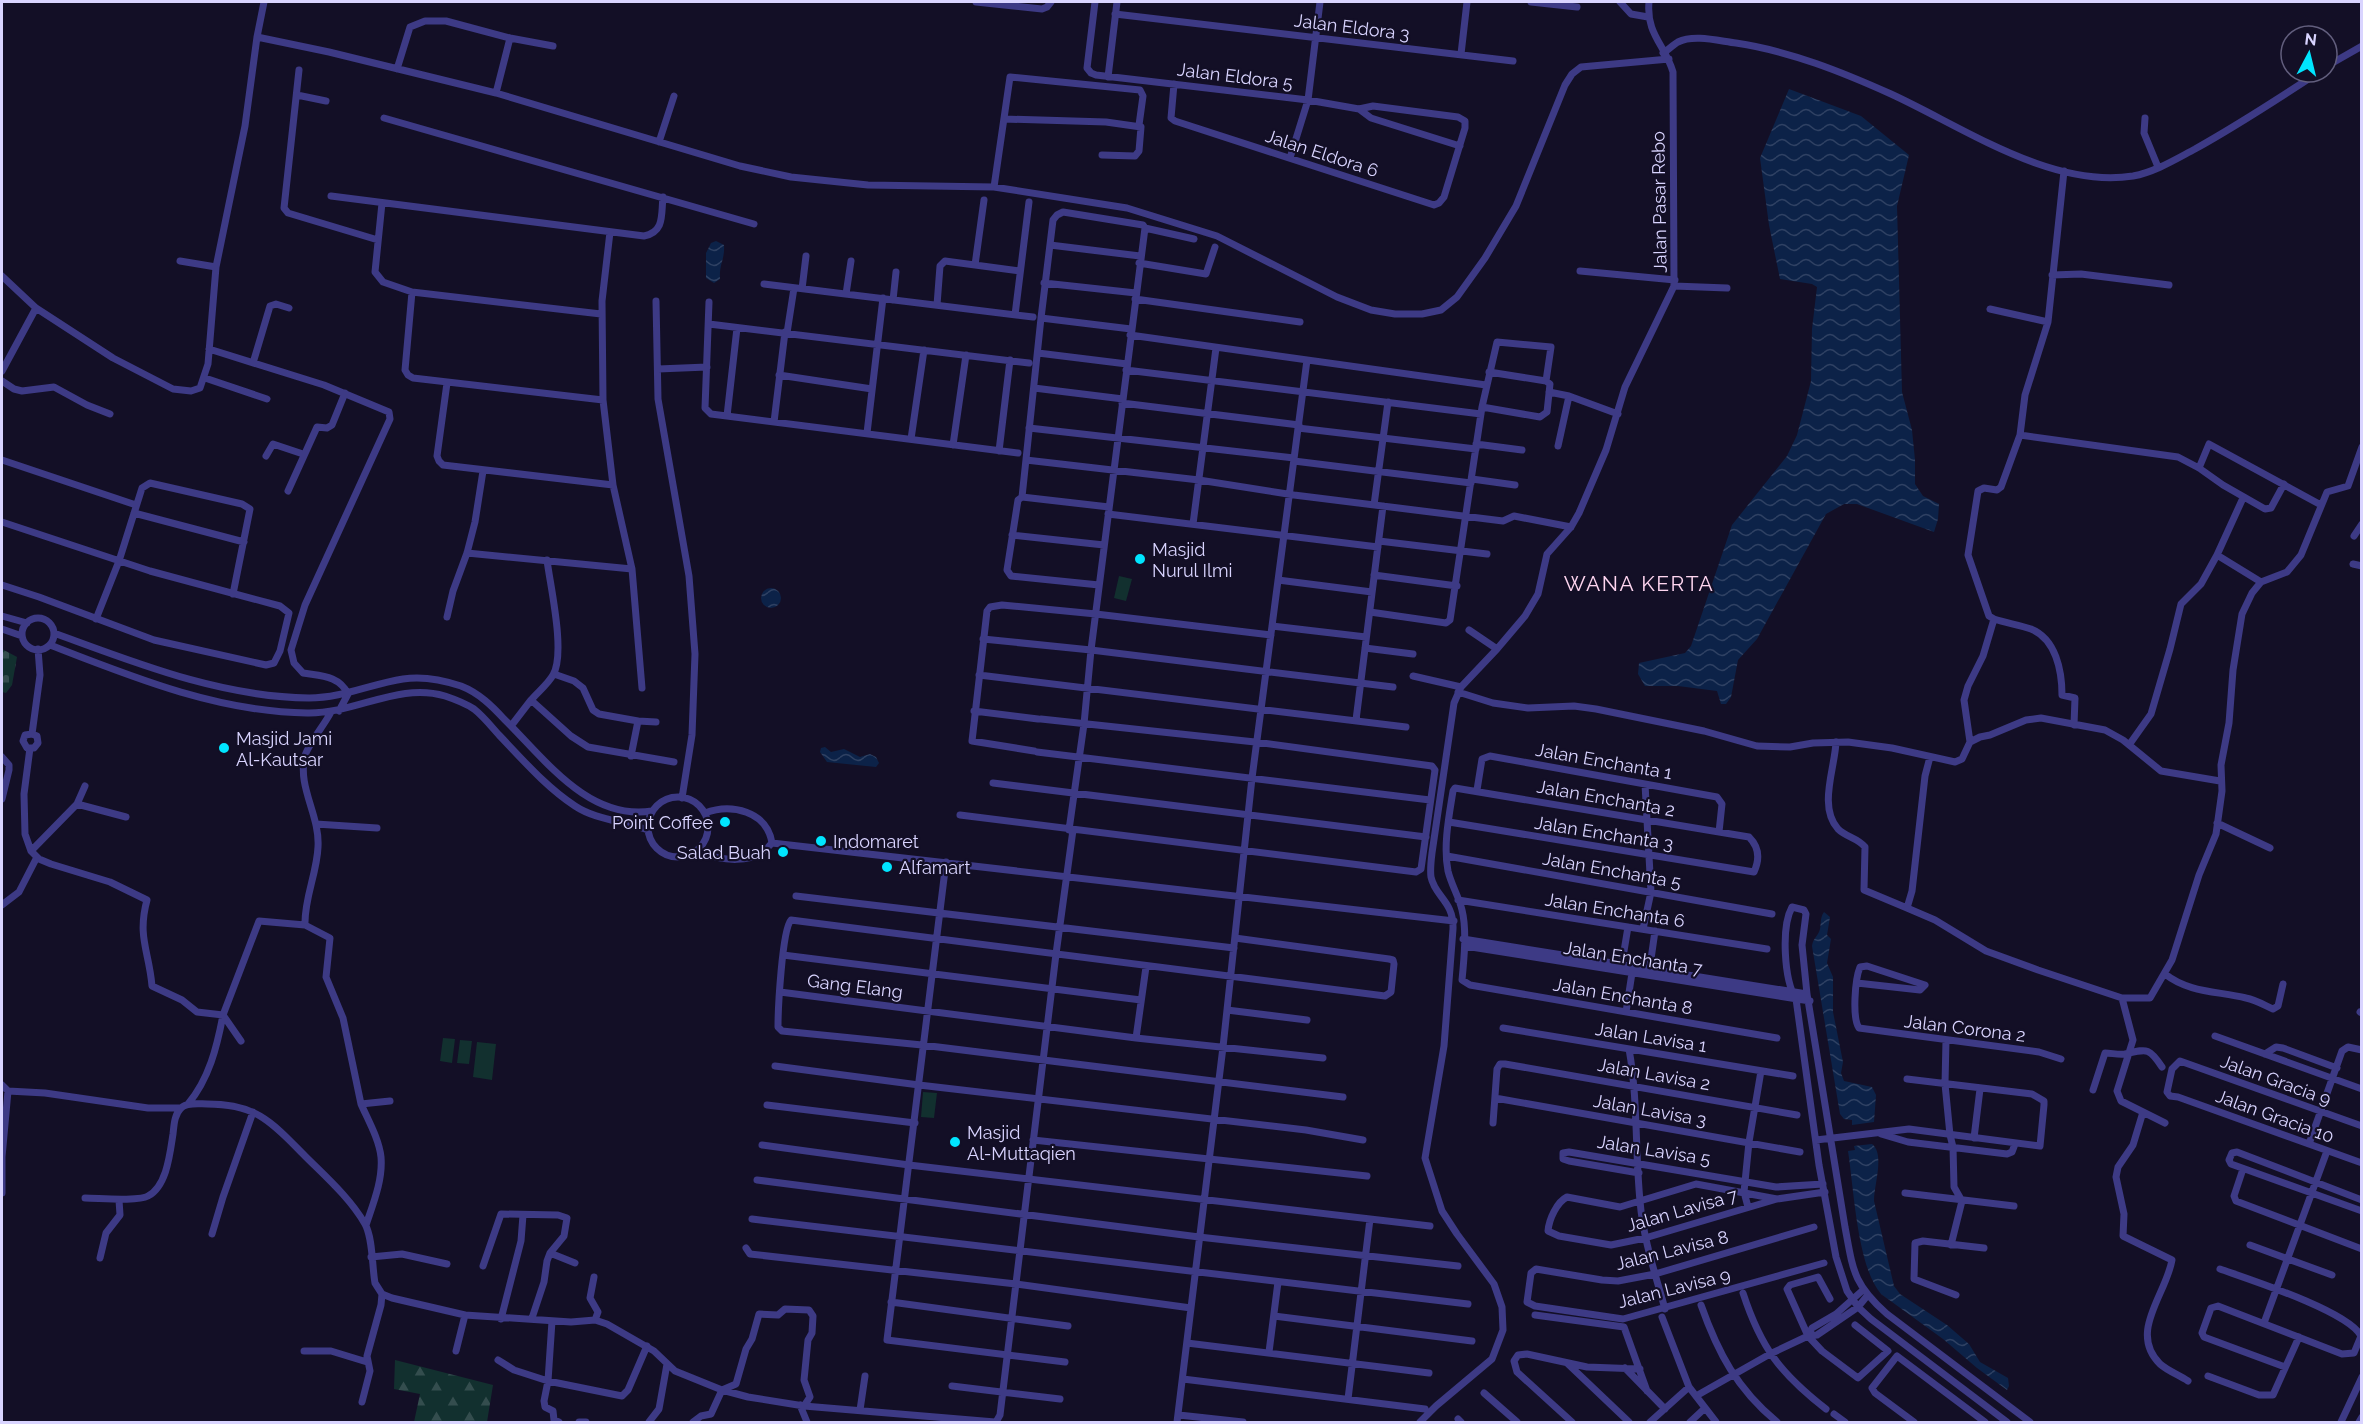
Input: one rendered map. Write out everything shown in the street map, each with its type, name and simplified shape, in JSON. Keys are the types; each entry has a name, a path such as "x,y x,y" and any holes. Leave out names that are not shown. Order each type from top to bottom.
{"street":[{"path":"2,276 36,308 113,358 173,389 191,392 200,388 205,378 209,348 216,267 245,126 264,2"},
{"path":"976,2 1027,8 1049,4"},
{"path":"1095,2 1087,68 1090,73 1108,77 1117,2"},
{"path":"1290,158 1308,100 1320,2"},
{"path":"1461,54 1467,2"},
{"path":"1531,2 1577,7"},
{"path":"1620,2 1631,14 1648,17"},
{"path":"1649,2 1648,17 1663,53 1669,59"},
{"name":"Jalan Eldora 3","path":"1115,14 1513,61"},
{"path":"398,69 410,27 425,21 446,21 510,38 553,46"},
{"path":"257,37 496,93 740,166 791,177 837,183 994,187 1127,208 1217,236 1337,297 1371,310 1395,314 1422,314 1441,310 1457,297 1485,258 1516,206 1565,85 1572,74 1581,66 1669,59"},
{"path":"496,93 510,38"},
{"path":"1663,53 1678,42 1694,39 1764,47 1802,58 1890,94 2013,153 2064,171 2092,177 2111,178 2135,176 2158,167 2250,118 2301,84"},
{"path":"2339,59 2361,46"},
{"name":"Jalan Pasar Rebo","path":"1459,690 1497,649 1529,609 1541,588 1547,555 1571,527 1579,513 1618,414 1625,387 1674,283 1673,82 1669,59"},
{"path":"300,70 284,208 288,213 378,240"},
{"path":"994,187 1010,77 1140,90 1143,96 1138,154 1125,157 1102,155"},
{"name":"Jalan Eldora 5","path":"1108,77 1308,100 1359,109 1374,106 1458,117 1465,121 1465,128 1460,146 1371,118 1359,109"},
{"name":"Jalan Eldora 6","path":"1174,84 1171,118 1174,122 1434,205 1444,197 1460,146"},
{"path":"297,95 326,101"},
{"path":"659,142 674,96"},
{"path":"384,118 754,224"},
{"path":"2145,118 2144,134 2158,167"},
{"path":"1004,119 1139,125"},
{"path":"2064,171 2048,322 2025,395 2020,435 2001,487 1997,490 1984,488 1978,491 1968,559 1988,614 1994,619 2032,629 2043,635 2053,650 2060,672 2062,695 2075,698 2074,724"},
{"path":"331,196 644,236 654,234 659,229 663,197"},
{"path":"975,265 984,200"},
{"path":"1015,315 1029,202"},
{"path":"382,203 375,272 383,282 412,292 601,314"},
{"path":"1100,585 1011,576 1007,570 1018,500 1022,497 1044,283 1053,220 1063,212 1140,223 1145,228 1194,239"},
{"path":"188,1104 224,1105 253,1112 267,1120 324,1175 350,1203 366,1225 375,1283 382,1294 404,1302 465,1315 552,1321 595,1320 614,1327 646,1346 675,1371 722,1390 748,1397 802,1405 996,1422 1000,1415 1066,876 1073,793 1084,724 1091,650 1145,228"},
{"path":"610,232 601,314 603,400 613,484 632,569 642,688"},
{"path":"1050,245 1206,274 1215,247"},
{"path":"802,289 806,256"},
{"path":"180,261 216,267"},
{"path":"846,294 851,261"},
{"path":"937,305 942,263 948,261 1020,271"},
{"path":"1580,271 1727,288"},
{"path":"893,300 896,272"},
{"path":"2052,275 2081,274 2169,285"},
{"path":"1044,283 1300,322"},
{"path":"764,284 1033,317"},
{"path":"774,422 779,375 794,288"},
{"path":"412,292 405,370 413,378 603,400"},
{"path":"867,433 883,298"},
{"path":"656,301 658,399 689,576 695,654 692,735 682,798"},
{"path":"709,302 705,408 711,414 1018,453"},
{"path":"253,363 270,306 276,304 289,308"},
{"path":"2,371 36,308"},
{"path":"1990,309 2048,322"},
{"path":"1041,318 1216,348 1486,385"},
{"path":"709,324 1029,363"},
{"path":"727,416 737,328"},
{"path":"1370,612 1446,623 1450,620 1457,586 1481,411 1497,342 1551,347 1546,381"},
{"path":"209,348 345,393 382,407 389,412 390,419 314,583 291,650 294,663 303,673 320,674 334,679 348,694"},
{"path":"1193,524 1216,348"},
{"path":"911,439 924,350"},
{"path":"1038,353 1212,380 1388,402 1540,417 1547,412 1550,384 1546,381 1489,372"},
{"path":"952,445 966,355"},
{"path":"999,451 1010,360"},
{"path":"1243,1422 1178,1419 1219,1082 1252,778 1307,360"},
{"path":"658,369 707,367"},
{"path":"779,375 872,389"},
{"path":"205,378 267,399"},
{"path":"2,381 22,391 54,387 87,405 110,414"},
{"path":"447,383 437,456 443,465 613,484"},
{"path":"1034,388 1383,438 1522,450"},
{"path":"1549,392 1569,396 1618,414"},
{"path":"288,491 317,427 327,428 332,425 345,393"},
{"path":"1558,446 1569,396"},
{"path":"1374,505 1388,402"},
{"path":"1029,428 1118,437 1379,471 1515,485"},
{"path":"2020,435 2178,458 2199,468 2243,498 2268,510 2284,484"},
{"path":"266,456 273,444 303,454"},
{"path":"2199,468 2209,444 2321,505"},
{"path":"1836,742 1828,804 1832,820 1839,831 1860,841 1865,847 1864,890 1935,920 1986,951 2122,998 2150,998 2165,974 2194,896 2199,875 2212,847 2222,791 2220,781 2242,615 2252,593 2261,582 2287,572 2295,564 2307,543 2327,492 2348,486 2361,447"},
{"path":"2,460 135,509 244,542"},
{"path":"1026,460 1199,480 1503,521 1514,516 1571,527"},
{"path":"447,617 458,573 467,553 479,502 483,471"},
{"path":"96,619 119,561 142,488 150,483 242,504 250,509 233,594"},
{"path":"1022,497 1193,524 1487,554"},
{"path":"2129,745 2151,714 2181,604 2202,584 2243,498"},
{"path":"1356,720 1383,506"},
{"path":"2,522 119,561 280,606 289,614 280,651 274,663 266,665 154,640 2,585"},
{"path":"2354,536 2361,524"},
{"path":"1012,536 1104,545"},
{"path":"467,553 632,569"},
{"path":"2217,555 2261,582"},
{"path":"511,726 554,674 558,645 547,560"},
{"path":"2353,564 2361,566"},
{"path":"1374,576 1457,586"},
{"path":"1278,580 1372,592"},
{"path":"1271,635 1096,614 993,606 987,611 972,741 1078,757 1430,800"},
{"path":"2,616 27,623 43,619 48,622 54,633 150,668 216,686 309,698 348,694 403,679 423,678 463,687 478,695 554,770 582,794 598,804 624,812 639,813 652,811 665,800 682,798 695,802 705,813 707,838 697,851 683,857 667,856 654,846 648,830 652,811"},
{"path":"1413,676 1493,703 1528,708 1574,706 1596,709 1704,730 1765,747 1836,742 1892,748 1957,761 1964,758 1970,742 1965,699 1968,686 1983,656 1994,619"},
{"path":"22,636 27,623"},
{"path":"1272,626 1366,637"},
{"path":"2,629 22,636 28,647 42,650 50,645 54,633"},
{"path":"1469,630 1497,649"},
{"path":"983,639 1393,687"},
{"path":"50,645 142,681 215,701 264,710 307,713 335,711 406,692 442,695 473,708 545,783 575,806 594,816 648,830"},
{"path":"1365,648 1413,654"},
{"path":"38,649 40,675 32,734 37,736 38,742 34,748 30,748 24,794 25,834 34,854 51,864 110,882 147,900 142,920 144,948 150,966 152,987 182,1000 196,1011 223,1015 241,1041"},
{"path":"554,674 574,681 583,688 593,710 599,714 656,722"},
{"path":"979,675 1406,727"},
{"path":"1420,1422 1449,1394 1492,1359 1503,1330 1502,1307 1494,1284 1456,1234 1442,1211 1425,1158 1444,1046 1454,921 1452,913 1431,879 1432,853 1454,703 1459,690"},
{"path":"305,925 305,913 317,860 318,844 316,824 303,782 305,753 348,694"},
{"path":"531,700 571,736 588,747 674,762"},
{"path":"960,815 1416,872 1421,867 1436,770 1432,766 1257,742 974,711"},
{"path":"1970,742 2026,720 2041,718 2105,730 2129,745 2161,771 2220,781"},
{"path":"631,756 638,721"},
{"name":"Jalan Enchanta 1","path":"1477,790 1480,763 1486,756 1717,797 1722,804 1719,832"},
{"path":"2,757 9,765 2,800"},
{"path":"1907,908 1912,891 1925,776 1930,757"},
{"path":"993,783 1426,837"},
{"path":"1643,929 1651,892 1645,784"},
{"path":"2,905 19,892 34,854 77,804 85,786"},
{"name":"Jalan Enchanta 2","path":"1449,822 1453,791 1459,787 1749,837 1756,844 1758,854 1754,872"},
{"path":"77,804 126,817"},
{"path":"705,813 722,808 743,810 760,821 768,830 772,843"},
{"path":"1449,822 1448,872 1463,912 1464,943"},
{"name":"Jalan Enchanta 3","path":"1449,822 1754,872"},
{"path":"2217,823 2270,848"},
{"path":"316,824 377,828"},
{"path":"772,843 1454,921"},
{"path":"697,851 719,859 741,859 765,851 772,843"},
{"name":"Jalan Enchanta 5","path":"1447,856 1772,914"},
{"path":"946,862 922,1045 906,1200 886,1338 889,1342 1065,1362"},
{"path":"796,896 1234,948"},
{"name":"Jalan Enchanta 6","path":"1458,900 1767,949"},
{"path":"2007,1422 1858,1307 1841,1275 1816,1140 1796,999 1791,992 1786,967 1790,909 1797,907 1806,914 1802,945 1808,998 1851,1258 1865,1293 1895,1320 2029,1422"},
{"path":"1235,938 1393,960 1391,992 1385,996 791,920 786,931 783,955 778,1025 780,1030 922,1045 1342,1097"},
{"path":"85,1198 119,1200 130,1197 145,1198 151,1195 159,1185 169,1159 175,1118 181,1108 197,1094 214,1056 223,1015 259,921 305,925 330,938 326,976 343,1018 361,1104 379,1149 381,1161 375,1200 366,1225"},
{"path":"1621,968 1628,927"},
{"path":"1649,972 1655,931"},
{"name":"Jalan Enchanta 7","path":"1464,943 1791,992 1808,998"},
{"name":"Jalan Enchanta 8","path":"1464,943 1462,980 1464,983 1777,1038"},
{"path":"783,955 1141,999"},
{"path":"1867,966 1923,983 1925,988 1920,990 1857,983 1860,967 1867,966"},
{"path":"1136,1038 1146,967"},
{"name":"Jalan Enchanta 7","path":"1621,968 1632,973 1649,972 1796,999 1808,998"},
{"path":"1626,1012 1632,973"},
{"path":"2165,974 2175,982 2187,986 2246,998 2273,1009 2278,1006 2283,984"},
{"name":"Jalan Corona 2","path":"1857,983 1855,1021 1859,1028 1865,1031 2039,1052 2061,1059"},
{"name":"Gang Elang","path":"780,992 1136,1038 1323,1058"},
{"path":"2122,998 2133,1035 2117,1091 2121,1101 2165,1123"},
{"path":"1227,1010 1307,1020"},
{"name":"Jalan Lavisa 1","path":"1503,1028 1793,1076"},
{"path":"2215,1036 2361,1089"},
{"path":"1946,1040 1945,1084 1953,1147 1954,1187 1962,1201 1951,1245"},
{"path":"2265,1054 2276,1047 2283,1048 2337,1068"},
{"path":"2309,1144 2342,1051 2348,1047 2361,1050"},
{"path":"1629,1049 1635,1086 1637,1162 1645,1238 1665,1309"},
{"path":"2093,1089 2105,1053 2124,1054 2137,1049 2152,1052 2162,1067"},
{"name":"Jalan Gracia 10","path":"2180,1061 2172,1069 2168,1092 2170,1096 2361,1163"},
{"name":"Jalan Gracia 9","path":"2180,1061 2361,1126"},
{"name":"Jalan Lavisa 2","path":"1495,1098 1497,1069 1500,1064 1505,1064 1797,1115"},
{"path":"775,1066 1306,1130 1363,1140"},
{"path":"1748,1207 1744,1192 1747,1181 1749,1142 1761,1071"},
{"path":"1816,1140 1832,1140 1909,1129 2040,1146 2044,1123 2044,1101 2024,1091 1980,1089 1906,1079"},
{"path":"2,1085 8,1091 45,1093 148,1108 181,1108"},
{"path":"1974,1138 1980,1089"},
{"path":"2,1193 2,1157 8,1091"},
{"path":"1493,1123 1495,1098"},
{"name":"Jalan Lavisa 3","path":"1495,1098 1800,1152"},
{"path":"361,1104 390,1101"},
{"path":"767,1105 915,1123"},
{"path":"212,1234 253,1112"},
{"path":"2143,1112 2133,1144 2118,1167 2116,1178 2124,1214 2123,1236 2172,1260 2149,1321 2146,1336 2150,1349 2159,1363 2188,1381"},
{"path":"1876,1133 1908,1142 2007,1154 2012,1152 2015,1144"},
{"path":"1033,1140 1209,1161 1367,1176"},
{"path":"762,1144 909,1165 1430,1226"},
{"path":"2264,1323 2327,1151"},
{"name":"Jalan Lavisa 5","path":"1639,1173 1563,1160 1562,1157 1564,1152 1569,1152 1776,1187 1824,1188"},
{"path":"2361,1200 2237,1152 2232,1153 2229,1160 2231,1164 2361,1211"},
{"path":"2243,1168 2234,1196 2236,1201 2361,1249"},
{"path":"757,1180 1199,1237 1458,1266"},
{"path":"1640,1200 1696,1184 1776,1199"},
{"name":"Jalan Lavisa 7","path":"1640,1200 1617,1207 1565,1198 1559,1204 1547,1227 1549,1232 1611,1245 1645,1238 1776,1199 1824,1188"},
{"path":"1905,1193 2014,1206"},
{"path":"100,1258 106,1233 120,1215 119,1200"},
{"path":"483,1266 501,1214 551,1215 567,1218 564,1236 550,1253 532,1318"},
{"path":"501,1319 521,1241 523,1215"},
{"path":"752,1219 1468,1304"},
{"path":"1348,1399 1370,1220"},
{"name":"Jalan Lavisa 8","path":"1530,1305 1527,1302 1528,1290 1531,1273 1536,1269 1609,1281 1655,1274 1814,1227"},
{"path":"1956,1295 1914,1279 1916,1241 1984,1248"},
{"path":"2250,1245 2332,1275"},
{"path":"746,1248 750,1254 1016,1284 1191,1308"},
{"path":"550,1253 575,1263"},
{"path":"371,1257 402,1254 447,1264"},
{"name":"Jalan Lavisa 9","path":"1530,1305 1612,1319 1633,1317 1824,1263"},
{"path":"2220,1269 2277,1289 2322,1309 2358,1330 2361,1336 2354,1353 2348,1355 2218,1306 2210,1311 2202,1333 2204,1338 2285,1367"},
{"path":"594,1277 590,1298 598,1312 595,1320"},
{"path":"1830,1299 1820,1278 1787,1287 1808,1336 1822,1351 1858,1378 1888,1350 1855,1324"},
{"path":"1269,1352 1278,1282"},
{"path":"1743,1293 1750,1316 1770,1354 1799,1387 1826,1408"},
{"path":"1808,1336 1812,1328 1865,1293"},
{"path":"1696,1396 1770,1354 1808,1336 1816,1335 1858,1307 1865,1293"},
{"path":"362,1402 370,1371 366,1362 382,1294"},
{"path":"891,1302 1068,1326"},
{"path":"1701,1305 1725,1363 1744,1390 1777,1422"},
{"path":"693,1422 701,1416 711,1414 722,1390 736,1384 759,1314 778,1315 785,1309 809,1310 813,1316 804,1380 810,1397 802,1405"},
{"path":"456,1351 465,1315"},
{"path":"1534,1315 1624,1327 1647,1391"},
{"path":"1274,1316 1472,1341"},
{"path":"1662,1317 1689,1387 1716,1422"},
{"path":"552,1321 544,1405 553,1411 554,1420 559,1422"},
{"path":"2208,1376 2268,1396 2273,1395 2299,1337"},
{"path":"1186,1343 1429,1373"},
{"path":"498,1360 514,1370 548,1381 622,1396 628,1390 646,1346"},
{"path":"304,1351 331,1351 366,1362"},
{"path":"1572,1422 1517,1372 1514,1361 1518,1355 1527,1354 1587,1367 1640,1369"},
{"path":"1914,1422 1873,1390 1872,1385 1897,1356 1985,1422"},
{"path":"649,1422 659,1409 667,1364"},
{"path":"1568,1364 1578,1376 1629,1422"},
{"path":"1578,1376 1587,1367"},
{"path":"1625,1368 1665,1409"},
{"path":"860,1410 865,1376"},
{"path":"2341,1422 2361,1377"},
{"path":"1183,1379 1425,1409"},
{"path":"952,1386 1060,1399"},
{"path":"1650,1422 1689,1387"},
{"path":"1484,1393 1517,1422"},
{"path":"802,1405 807,1422"},
{"path":"1690,1422 1704,1409"},
{"path":"1834,1414 1845,1422"},
{"path":"2014,1422 2020,1415"},
{"path":"2360,1422 2361,1417"},
{"path":"579,1422 586,1422"}],"green space":[{"path":"1119,576 1132,579 1126,601 1114,598"},
{"path":"2,649 17,657 12,685 6,693 2,692"},
{"path":"443,1038 455,1039 452,1063 440,1061"},
{"path":"460,1040 472,1041 469,1064 457,1063"},
{"path":"477,1042 496,1044 492,1080 473,1077"},
{"path":"923,1092 937,1093 934,1118 921,1117"},
{"path":"395,1360 493,1385 487,1422 414,1422 420,1394 394,1389"}],"water":[{"path":"1789,89 1861,116 1909,155 1897,206 1902,392 1912,430 1915,484 1923,496 1939,504 1938,519 1934,532 1857,504 1844,504 1826,514 1757,639 1738,660 1731,697 1726,704 1721,704 1717,691 1678,686 1645,686 1638,674 1639,663 1685,653 1691,646 1732,525 1787,456 1797,435 1811,381 1812,329 1817,287 1812,284 1780,279 1769,225 1760,158"},
{"path":"716,241 724,245 724,250 720,279 714,283 706,278 706,253 711,243"},
{"path":"767,588 775,588 781,594 781,602 775,608 767,608 761,602 761,594"},
{"path":"825,747 831,752 844,749 860,757 870,754 876,757 879,763 876,767 827,762 820,752 821,748"},
{"path":"1824,912 1830,917 1827,935 1831,939 1827,963 1833,977 1833,1012 1843,1062 1841,1073 1844,1081 1872,1087 1876,1095 1874,1122 1852,1125 1852,1120 1844,1119 1840,1114 1812,946 1820,930"},
{"path":"1872,1144 1878,1155 1874,1201 1894,1286 1900,1294 1947,1325 1969,1344 1980,1362 2008,1378 2007,1390 1881,1294 1873,1281 1858,1226 1848,1151 1855,1150 1854,1146"}],"place":[{"name":"Masjid Nurul Ilmi","path":"1140,559"},
{"name":"Masjid Jami Al-Kautsar","path":"224,748"},
{"name":"Point Coffee","path":"725,822"},
{"name":"Indomaret","path":"821,841"},
{"name":"Salad Buah","path":"783,852"},
{"name":"Alfamart","path":"887,867"},
{"name":"Masjid Al-Muttaqien","path":"955,1142"}],"district":[{"name":"WANA KERTA","path":"1639,583"}]}
